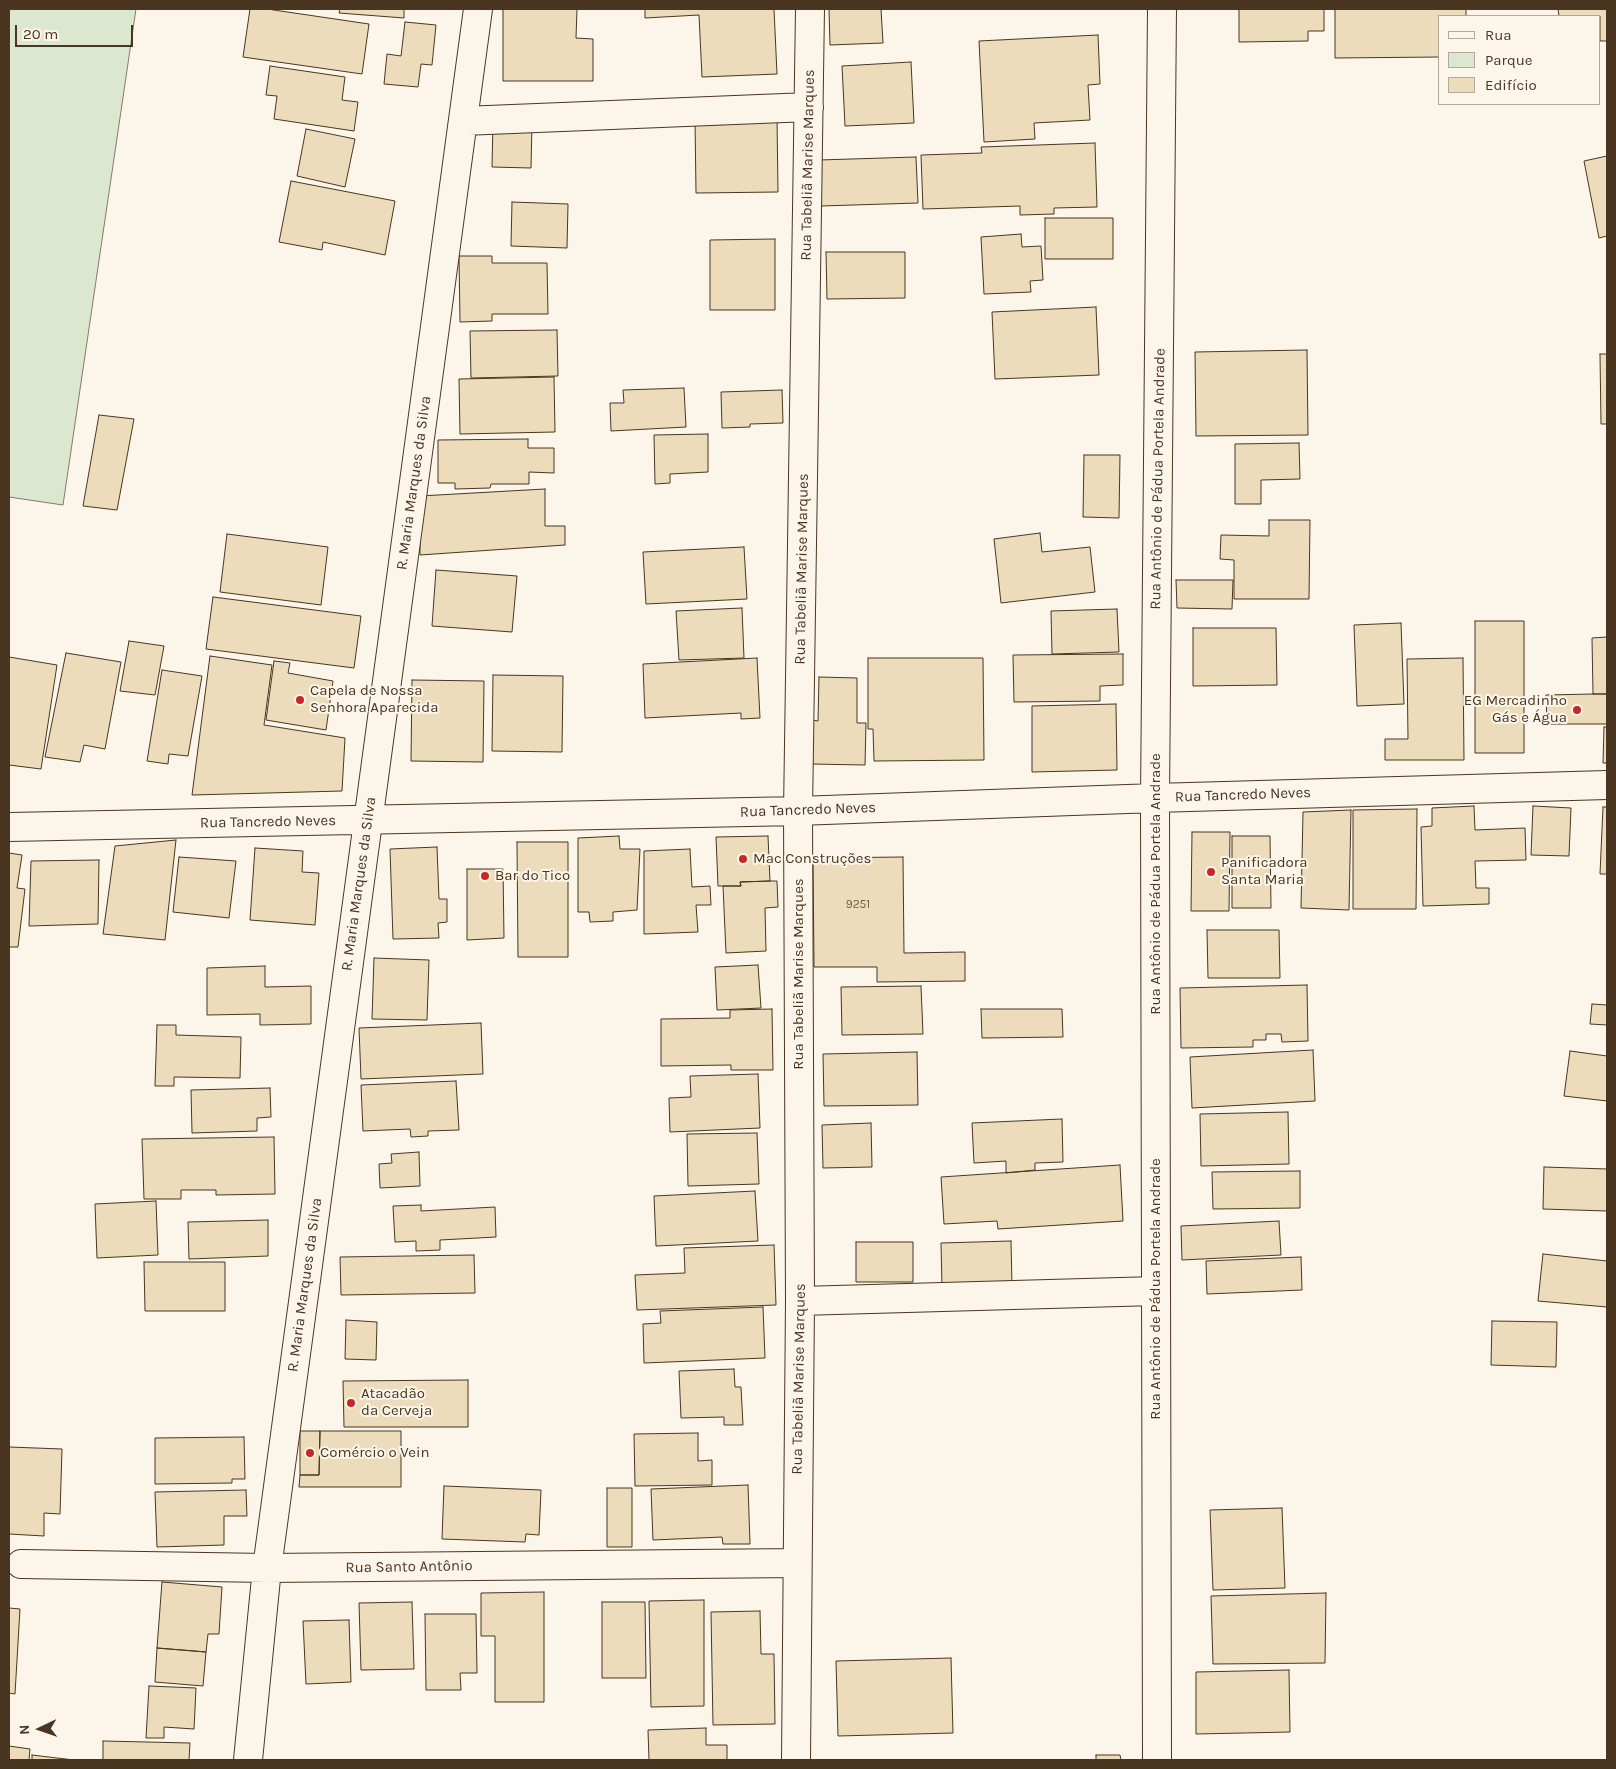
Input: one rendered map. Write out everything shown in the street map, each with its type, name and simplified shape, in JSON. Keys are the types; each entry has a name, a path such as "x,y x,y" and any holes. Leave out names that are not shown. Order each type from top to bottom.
{"street":[{"name":"R. Maria Marques da Silva","path":"248,1760 268,1568 478,9"},
{"name":"Rua Tabeliã Marise Marques","path":"796,1760 800,1301 798,811 810,9"},
{"name":"Rua Antônio de Pádua Portela Andrade","path":"1157,1760 1155,798 1162,9"},
{"path":"463,121 809,107"},
{"name":"Rua Tancredo Neves","path":"9,827 798,811 1155,798 1607,785"},
{"path":"800,1301 1156,1291"},
{"name":"Rua Santo Antônio","path":"21,1564 268,1568 797,1563"}],"green space":[{"path":"9,9 136,9 63,505 9,497"}],"building":[{"path":"250,9 267,9 369,24 362,74 243,57"},
{"path":"340,9 404,9 404,18 339,13"},
{"path":"503,9 577,9 576,38 593,39 593,81 503,81"},
{"path":"645,9 774,9 777,74 702,77 699,15 645,18"},
{"path":"829,9 881,9 883,43 830,45"},
{"path":"1239,9 1324,9 1324,31 1308,31 1308,41 1239,42"},
{"path":"1335,9 1466,9 1466,15 1438,15 1438,57 1335,58"},
{"path":"1558,9 1607,9 1607,41 1601,41 1601,15 1559,15"},
{"path":"405,22 436,25 432,65 421,64 418,87 384,84 387,54 401,56"},
{"path":"1098,35 1100,84 1088,85 1090,120 1034,123 1035,139 984,142 979,41"},
{"path":"911,62 914,123 845,126 842,66"},
{"path":"270,66 345,77 342,100 358,102 354,131 274,119 277,96 266,95"},
{"path":"777,118 778,192 696,193 695,119"},
{"path":"493,122 532,123 531,168 492,167"},
{"path":"306,129 355,139 345,187 297,176"},
{"path":"1095,143 1097,207 1054,208 1054,214 1020,215 1020,206 923,209 921,155 982,153 981,147"},
{"path":"1607,156 1607,236 1599,238 1584,161"},
{"path":"916,157 918,203 821,206 819,160"},
{"path":"291,181 395,201 385,255 323,242 322,250 279,242"},
{"path":"512,202 568,204 567,248 511,246"},
{"path":"1045,218 1113,218 1113,259 1045,259"},
{"path":"1021,234 1022,247 1041,246 1043,280 1030,281 1031,292 984,294 981,237"},
{"path":"775,239 775,310 710,310 710,240"},
{"path":"826,252 905,252 905,298 827,299"},
{"path":"459,256 492,256 492,263 547,263 548,314 492,314 492,321 460,322"},
{"path":"1096,307 1099,375 995,379 992,312"},
{"path":"557,330 558,376 471,378 470,331"},
{"path":"1307,350 1308,435 1196,436 1195,352"},
{"path":"1600,354 1607,354 1607,424 1601,424"},
{"path":"554,377 555,432 460,434 459,379"},
{"path":"684,388 686,427 611,431 610,403 624,403 623,390"},
{"path":"782,390 783,423 750,424 750,427 722,428 721,392"},
{"path":"99,415 134,419 117,510 83,506"},
{"path":"708,434 708,472 670,474 670,483 655,484 654,435"},
{"path":"528,439 528,448 554,448 554,473 529,472 529,484 491,484 490,488 455,489 455,483 438,483 438,440"},
{"path":"1299,443 1300,479 1261,480 1261,504 1235,504 1235,444"},
{"path":"1084,455 1120,455 1119,518 1083,517"},
{"path":"545,489 545,526 565,526 565,545 420,555 420,496"},
{"path":"1269,520 1310,520 1309,599 1234,599 1234,560 1220,559 1221,535 1269,536"},
{"path":"1040,533 1042,552 1090,547 1095,592 1001,603 994,539"},
{"path":"227,534 328,547 321,605 220,592"},
{"path":"744,547 747,599 646,604 643,552"},
{"path":"436,570 517,576 512,632 432,626"},
{"path":"1176,580 1233,580 1232,609 1177,608"},
{"path":"213,597 361,616 354,668 206,649"},
{"path":"742,608 744,658 679,660 676,611"},
{"path":"1117,609 1119,652 1052,654 1051,611"},
{"path":"1475,621 1524,621 1524,753 1475,753"},
{"path":"1401,623 1404,704 1357,706 1354,625"},
{"path":"1193,628 1276,628 1277,685 1193,686"},
{"path":"1607,637 1607,694 1593,694 1592,638"},
{"path":"129,641 164,646 155,695 120,691"},
{"path":"66,653 121,662 105,749 84,745 80,762 45,757"},
{"path":"1123,654 1123,685 1100,686 1100,701 1014,702 1013,655"},
{"path":"210,656 272,665 264,725 345,738 342,791 192,795"},
{"path":"9,657 57,665 41,769 9,765"},
{"path":"757,658 760,718 741,719 741,713 645,718 643,664"},
{"path":"868,658 983,658 984,760 874,761 873,729 868,729"},
{"path":"1463,658 1464,760 1385,760 1385,739 1408,739 1407,659"},
{"name":"Capela de Nossa Senhora Aparecida","path":"274,661 290,663 288,673 333,681 326,730 266,720"},
{"path":"162,670 202,676 188,756 169,754 168,764 147,761"},
{"path":"493,675 563,676 562,752 492,751"},
{"path":"819,677 857,678 857,723 866,723 865,765 812,764 812,720 818,721"},
{"path":"412,680 484,681 483,762 411,761"},
{"name":"EG Mercadinho Gás e Água","path":"1607,694 1607,724 1547,724 1546,695"},
{"path":"1116,704 1117,770 1032,772 1032,706"},
{"path":"1604,727 1607,727 1607,763 1603,763"},
{"path":"1474,806 1475,830 1525,828 1526,860 1475,861 1476,888 1489,888 1489,904 1423,906 1421,827 1432,826 1432,808"},
{"path":"1533,806 1571,808 1569,856 1531,855"},
{"path":"1603,807 1607,807 1607,874 1600,874"},
{"path":"1417,809 1416,909 1353,909 1353,810"},
{"path":"1351,810 1349,910 1301,908 1303,812"},
{"name":"Panificadora Santa Maria","path":"1192,832 1230,832 1229,911 1191,911"},
{"path":"619,836 620,849 640,849 637,910 613,912 613,921 590,922 589,912 578,912 578,838"},
{"name":"Mac Construções","path":"768,836 770,881 740,882 741,886 718,886 716,837"},
{"path":"1232,836 1270,836 1271,908 1232,908"},
{"path":"176,840 165,940 103,934 115,846"},
{"path":"517,842 568,842 568,957 518,957"},
{"path":"437,847 439,899 447,899 447,922 438,923 439,938 393,939 390,849"},
{"path":"255,848 303,851 302,872 319,873 315,925 250,920"},
{"path":"690,849 692,887 710,886 711,905 696,905 698,932 644,934 644,851"},
{"path":"9,853 22,855 17,888 25,889 18,947 9,947"},
{"path":"179,857 236,861 229,918 173,912"},
{"path":"903,857 904,953 965,952 965,981 877,982 877,967 814,967 813,858"},
{"path":"99,860 98,924 29,926 31,861"},
{"path":"467,869 503,869 504,938 467,940"},
{"path":"777,881 778,907 765,908 766,951 726,953 723,886 741,886 740,882"},
{"path":"1207,930 1279,930 1280,978 1208,978"},
{"path":"374,958 429,960 427,1020 372,1019"},
{"path":"758,965 761,1008 717,1010 715,967"},
{"path":"265,966 265,987 311,986 311,1024 260,1025 260,1014 207,1015 207,968"},
{"path":"1307,985 1308,1041 1282,1042 1281,1034 1266,1034 1266,1040 1253,1040 1253,1047 1181,1048 1180,988"},
{"path":"921,986 923,1034 842,1035 841,987"},
{"path":"1592,1004 1607,1005 1607,1025 1590,1024"},
{"path":"772,1009 773,1070 731,1070 731,1065 661,1066 661,1019 730,1018 730,1010"},
{"path":"981,1009 1062,1009 1063,1037 982,1038"},
{"path":"481,1023 483,1074 361,1079 359,1028"},
{"path":"157,1025 176,1025 176,1035 241,1037 240,1078 174,1077 174,1086 155,1086"},
{"path":"1313,1050 1315,1101 1192,1108 1190,1057"},
{"path":"1570,1051 1607,1056 1607,1101 1564,1096"},
{"path":"917,1052 918,1105 824,1106 823,1054"},
{"path":"758,1074 760,1128 670,1132 669,1098 691,1097 690,1076"},
{"path":"456,1081 459,1130 428,1131 428,1136 411,1137 410,1129 363,1131 361,1085"},
{"path":"270,1088 271,1117 257,1118 257,1131 192,1133 191,1090"},
{"path":"1288,1112 1289,1164 1201,1166 1200,1114"},
{"path":"1062,1119 1063,1162 1035,1163 1035,1170 1006,1173 1006,1161 974,1163 972,1123"},
{"path":"871,1123 872,1167 823,1168 822,1125"},
{"path":"757,1133 759,1184 688,1186 687,1134"},
{"path":"274,1137 275,1194 216,1195 216,1190 181,1190 181,1199 144,1199 142,1139"},
{"path":"419,1152 420,1186 380,1188 379,1164 392,1163 391,1154"},
{"path":"1120,1165 1123,1221 998,1229 997,1221 944,1224 941,1177"},
{"path":"1544,1167 1607,1169 1607,1211 1543,1209"},
{"path":"1300,1171 1300,1208 1213,1209 1212,1172"},
{"path":"755,1191 758,1241 656,1246 654,1196"},
{"path":"156,1201 158,1255 97,1258 95,1204"},
{"path":"421,1205 421,1211 495,1207 496,1237 440,1240 440,1250 416,1251 416,1241 395,1242 393,1206"},
{"path":"268,1220 268,1256 189,1259 188,1222"},
{"path":"1279,1221 1281,1255 1182,1260 1181,1226"},
{"path":"1011,1241 1012,1285 942,1287 941,1243"},
{"path":"856,1242 913,1242 913,1282 856,1282"},
{"path":"774,1245 776,1305 637,1310 635,1275 685,1273 684,1248"},
{"path":"1543,1254 1607,1261 1607,1307 1538,1301"},
{"path":"474,1255 475,1293 341,1295 340,1257"},
{"path":"1301,1257 1302,1290 1207,1294 1206,1261"},
{"path":"144,1262 225,1262 225,1311 145,1311"},
{"path":"763,1307 765,1358 644,1363 643,1324 661,1323 660,1311"},
{"path":"346,1320 377,1322 376,1360 345,1359"},
{"path":"1492,1321 1557,1322 1556,1367 1491,1365"},
{"path":"734,1369 735,1387 741,1387 743,1425 724,1425 724,1417 681,1418 679,1371"},
{"path":"468,1380 468,1427 344,1427 343,1381"},
{"name":"Comércio o Vein","path":"300,1431 320,1431 319,1475 300,1475"},
{"path":"320,1431 401,1431 401,1487 299,1487 300,1475 319,1475"},
{"path":"698,1433 698,1461 712,1460 712,1485 635,1486 634,1434"},
{"path":"244,1437 245,1479 232,1479 232,1483 155,1484 155,1438"},
{"path":"9,1447 62,1449 60,1514 44,1513 44,1536 9,1534"},
{"path":"748,1485 750,1544 723,1544 722,1537 653,1540 651,1489"},
{"path":"444,1486 541,1490 539,1535 526,1534 525,1542 442,1539"},
{"path":"607,1488 632,1488 632,1547 607,1547"},
{"path":"246,1490 247,1516 224,1516 224,1545 157,1547 155,1492"},
{"path":"1282,1508 1285,1588 1213,1590 1210,1510"},
{"path":"162,1582 222,1587 219,1634 208,1634 206,1652 157,1648"},
{"path":"544,1592 544,1702 495,1702 495,1636 481,1636 481,1593"},
{"path":"1326,1593 1325,1663 1213,1664 1211,1596"},
{"path":"704,1600 704,1706 651,1707 649,1601"},
{"path":"412,1602 414,1669 361,1670 359,1603"},
{"path":"602,1602 645,1602 646,1678 602,1678"},
{"path":"9,1608 20,1609 15,1694 9,1693"},
{"path":"760,1611 761,1654 774,1654 775,1724 713,1725 711,1612"},
{"path":"425,1614 476,1614 477,1673 460,1673 461,1690 426,1690"},
{"path":"349,1620 351,1682 306,1684 303,1621"},
{"path":"157,1648 206,1652 203,1686 155,1682"},
{"path":"951,1658 953,1733 838,1736 836,1661"},
{"path":"1289,1670 1290,1732 1196,1734 1196,1672"},
{"path":"149,1686 196,1688 194,1729 164,1727 164,1738 146,1738"},
{"path":"706,1728 706,1745 727,1745 727,1760 649,1760 648,1730"},
{"path":"103,1741 190,1743 189,1760 103,1760"},
{"path":"9,1746 30,1749 29,1760 9,1760"},
{"path":"32,1755 74,1760 32,1760"},
{"path":"1096,1755 1120,1755 1121,1760 1096,1760"}],"place":[{"name":"Capela de Nossa Senhora Aparecida","path":"300,700"},
{"name":"EG Mercadinho Gás e Água","path":"1577,710"},
{"name":"Mac Construções","path":"743,859"},
{"name":"Panificadora Santa Maria","path":"1211,872"},
{"name":"Bar do Tico","path":"485,876"},
{"name":"Atacadão da Cerveja","path":"351,1403"},
{"name":"Comércio o Vein","path":"310,1453"}]}
